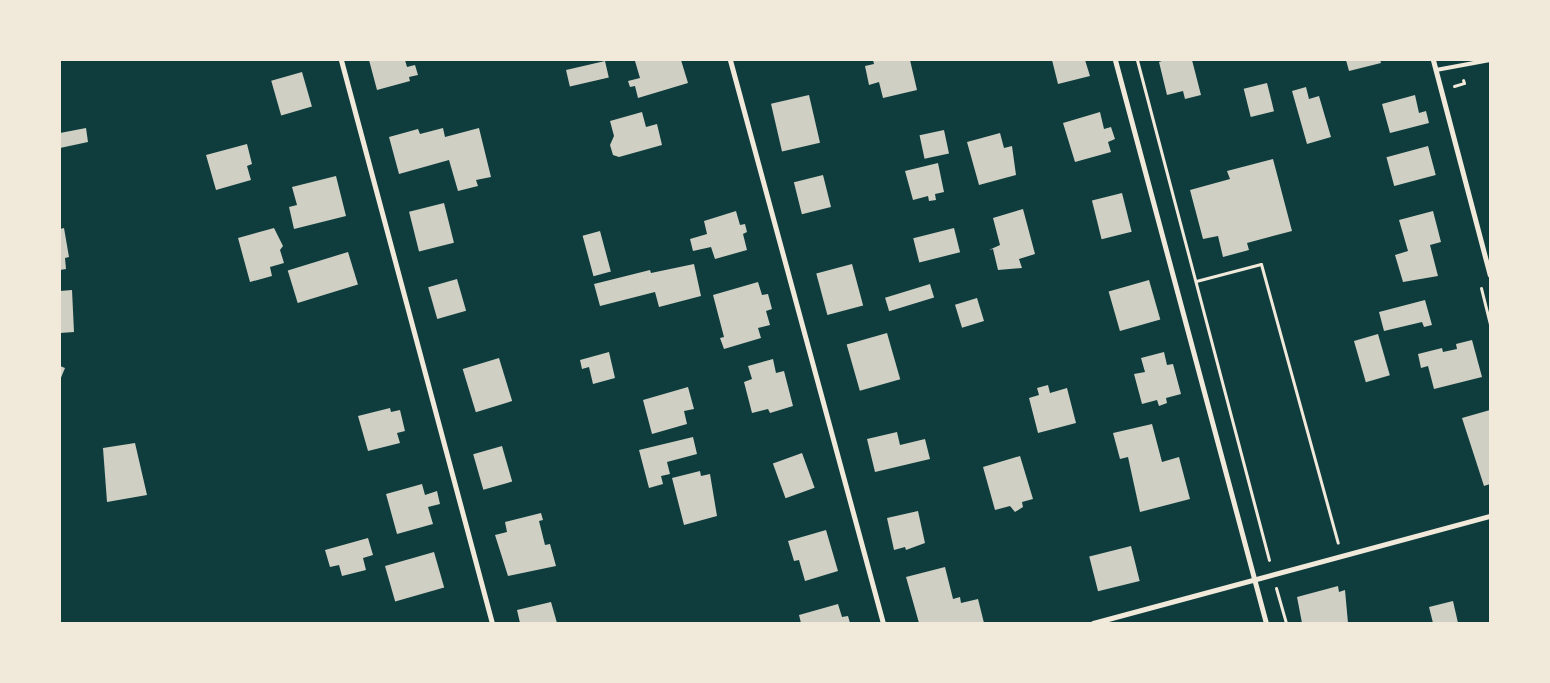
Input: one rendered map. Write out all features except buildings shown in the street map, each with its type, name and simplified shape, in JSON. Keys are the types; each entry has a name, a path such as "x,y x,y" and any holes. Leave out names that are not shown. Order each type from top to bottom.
{"street":[{"path":"341,60 492,623"},
{"path":"730,60 883,623"},
{"path":"1115,60 1266,623"},
{"path":"1433,60 1490,275"},
{"path":"1093,623 1490,516"}],"lane":[{"path":"1436,70 1490,60"}],"path":[{"path":"1137,60 1286,623"},
{"path":"1196,281 1261,264 1342,556"}]}
